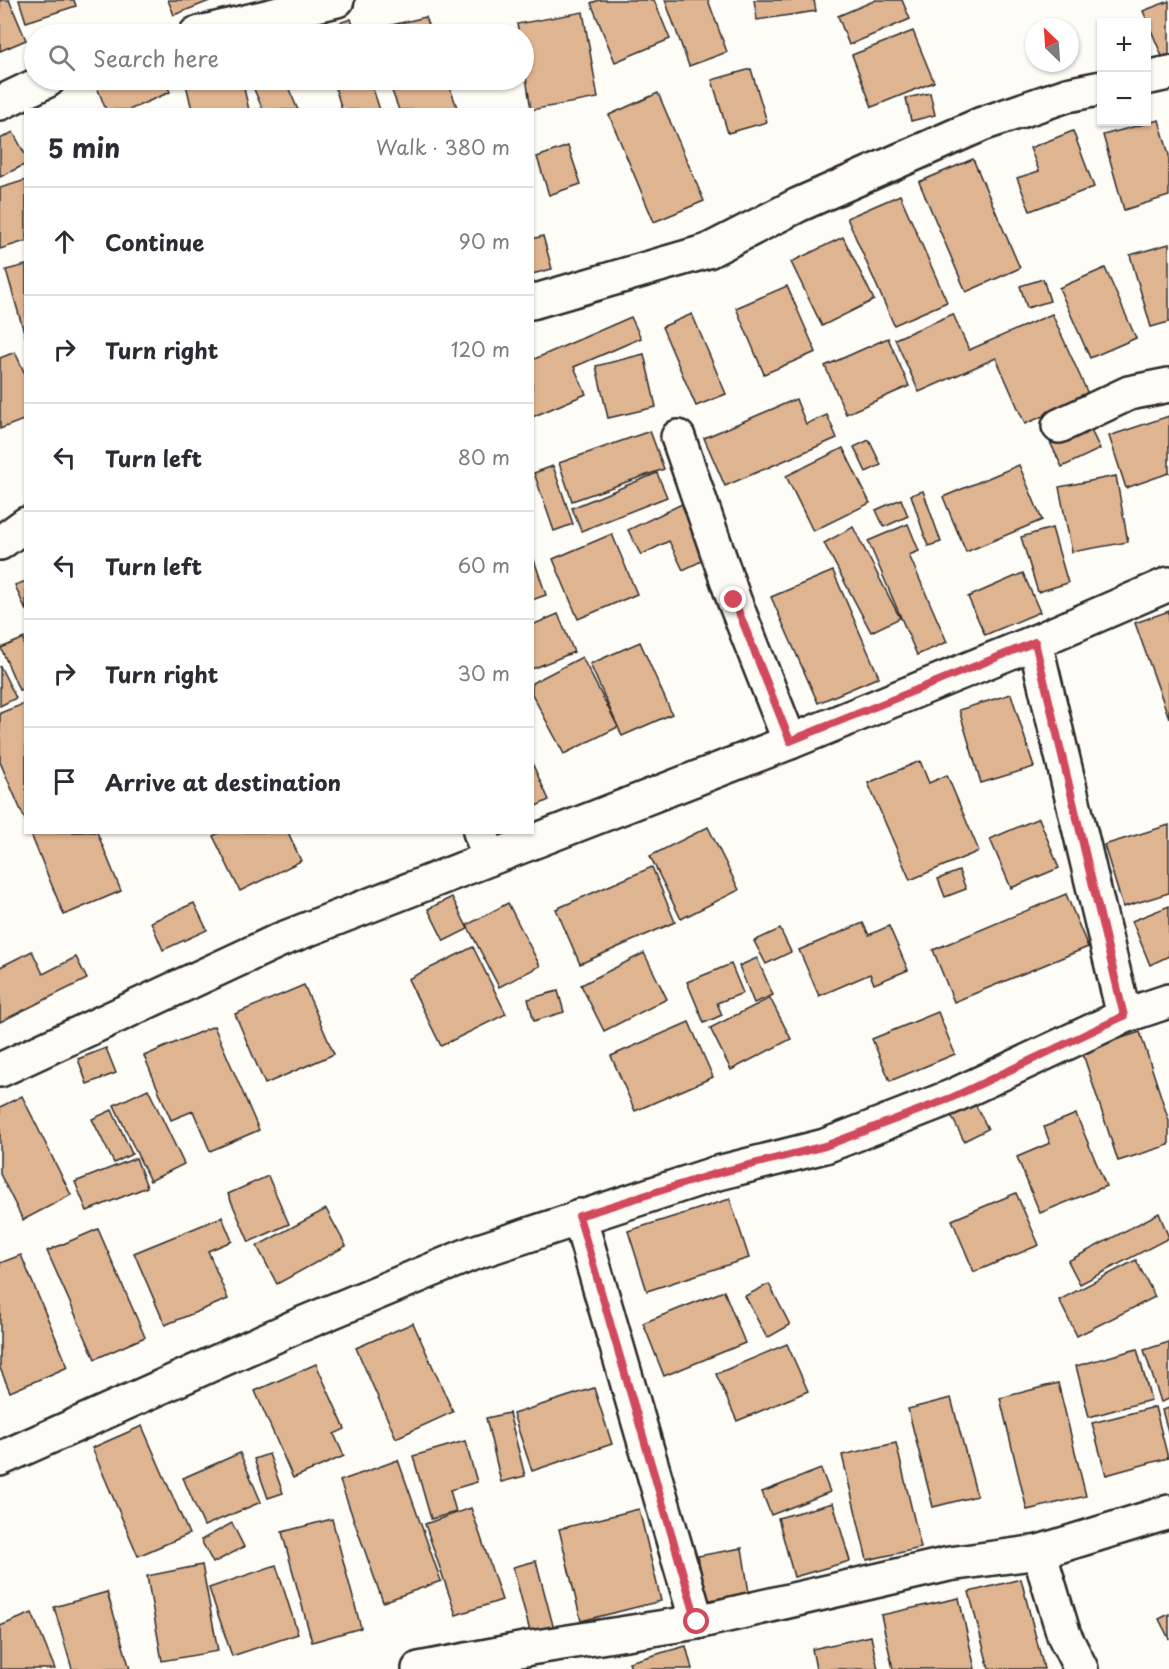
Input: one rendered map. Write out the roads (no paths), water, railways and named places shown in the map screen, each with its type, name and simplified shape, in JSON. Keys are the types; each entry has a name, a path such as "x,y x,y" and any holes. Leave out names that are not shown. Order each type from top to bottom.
{"street":[{"path":"237,24 337,0"},
{"path":"1151,77 1169,73"},
{"path":"534,301 708,251 798,205 982,124 1067,95 1097,89"},
{"path":"0,103 27,90"},
{"path":"1059,426 1130,393 1169,386"},
{"path":"678,437 734,600 790,741"},
{"path":"0,543 24,525"},
{"path":"534,828 790,741 1035,642 1169,584"},
{"path":"1035,642 1124,1016"},
{"path":"0,1070 485,845 517,834"},
{"path":"0,1460 308,1321 473,1253 579,1216 714,1174 825,1146 951,1098 1124,1016 1169,1001"},
{"path":"579,1216 697,1622"},
{"path":"419,1669 530,1648 697,1622 949,1564 1039,1552 1169,1512"},
{"path":"1039,1552 1064,1635 1081,1669"}]}
